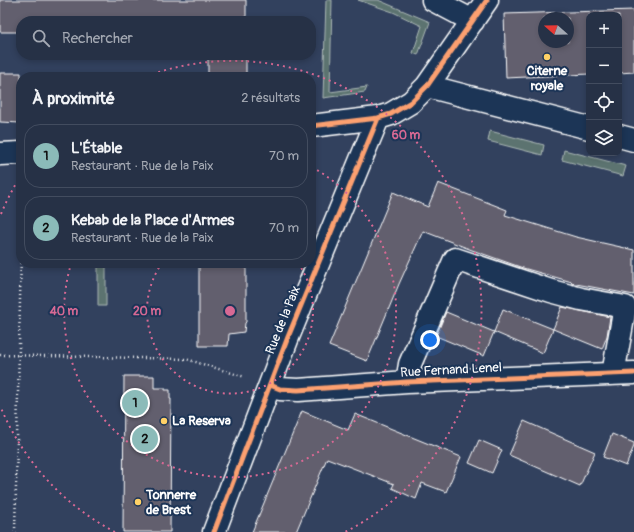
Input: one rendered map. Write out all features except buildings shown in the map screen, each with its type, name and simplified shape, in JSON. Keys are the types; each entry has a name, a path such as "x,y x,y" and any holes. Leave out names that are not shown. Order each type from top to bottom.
{"street":[{"path":"433,0 472,21"},
{"path":"316,125 378,118 391,114 411,102 427,86 487,0"},
{"path":"427,86 586,127"},
{"name":"Rue de la Paix","path":"214,532 288,337 378,118"},
{"path":"622,137 634,140"},
{"path":"0,154 16,153"},
{"path":"407,382 410,364 455,259 551,291 581,299 625,307 624,373"},
{"name":"Rue Fernand Lenel","path":"270,385 280,389 298,390 407,382 624,373"}],"path":[{"path":"15,532 21,268"},
{"path":"0,355 186,359 270,385"}],"green space":[{"path":"326,0 332,0 330,92 367,87 365,92 323,98"},
{"path":"358,0 378,0 430,22 418,55 413,53 422,26 393,12"},
{"path":"490,131 544,145 542,155 488,141"},
{"path":"564,150 626,166 623,176 562,160"},
{"path":"98,268 106,268 106,306 98,306"}],"cycle path":[{"path":"316,125 378,118 391,114 411,102 427,86 487,0"},
{"path":"214,532 288,337 378,118"},
{"path":"270,385 280,389 298,390 407,382 634,373"}],"place":[{"name":"Citerne royale","path":"547,57"},
{"name":"L'Étable","path":"135,403"},
{"name":"La Reserva","path":"164,421"},
{"name":"Kebab de la Place d'Armes","path":"145,439"},
{"name":"Tonnerre de Brest","path":"138,502"}]}
